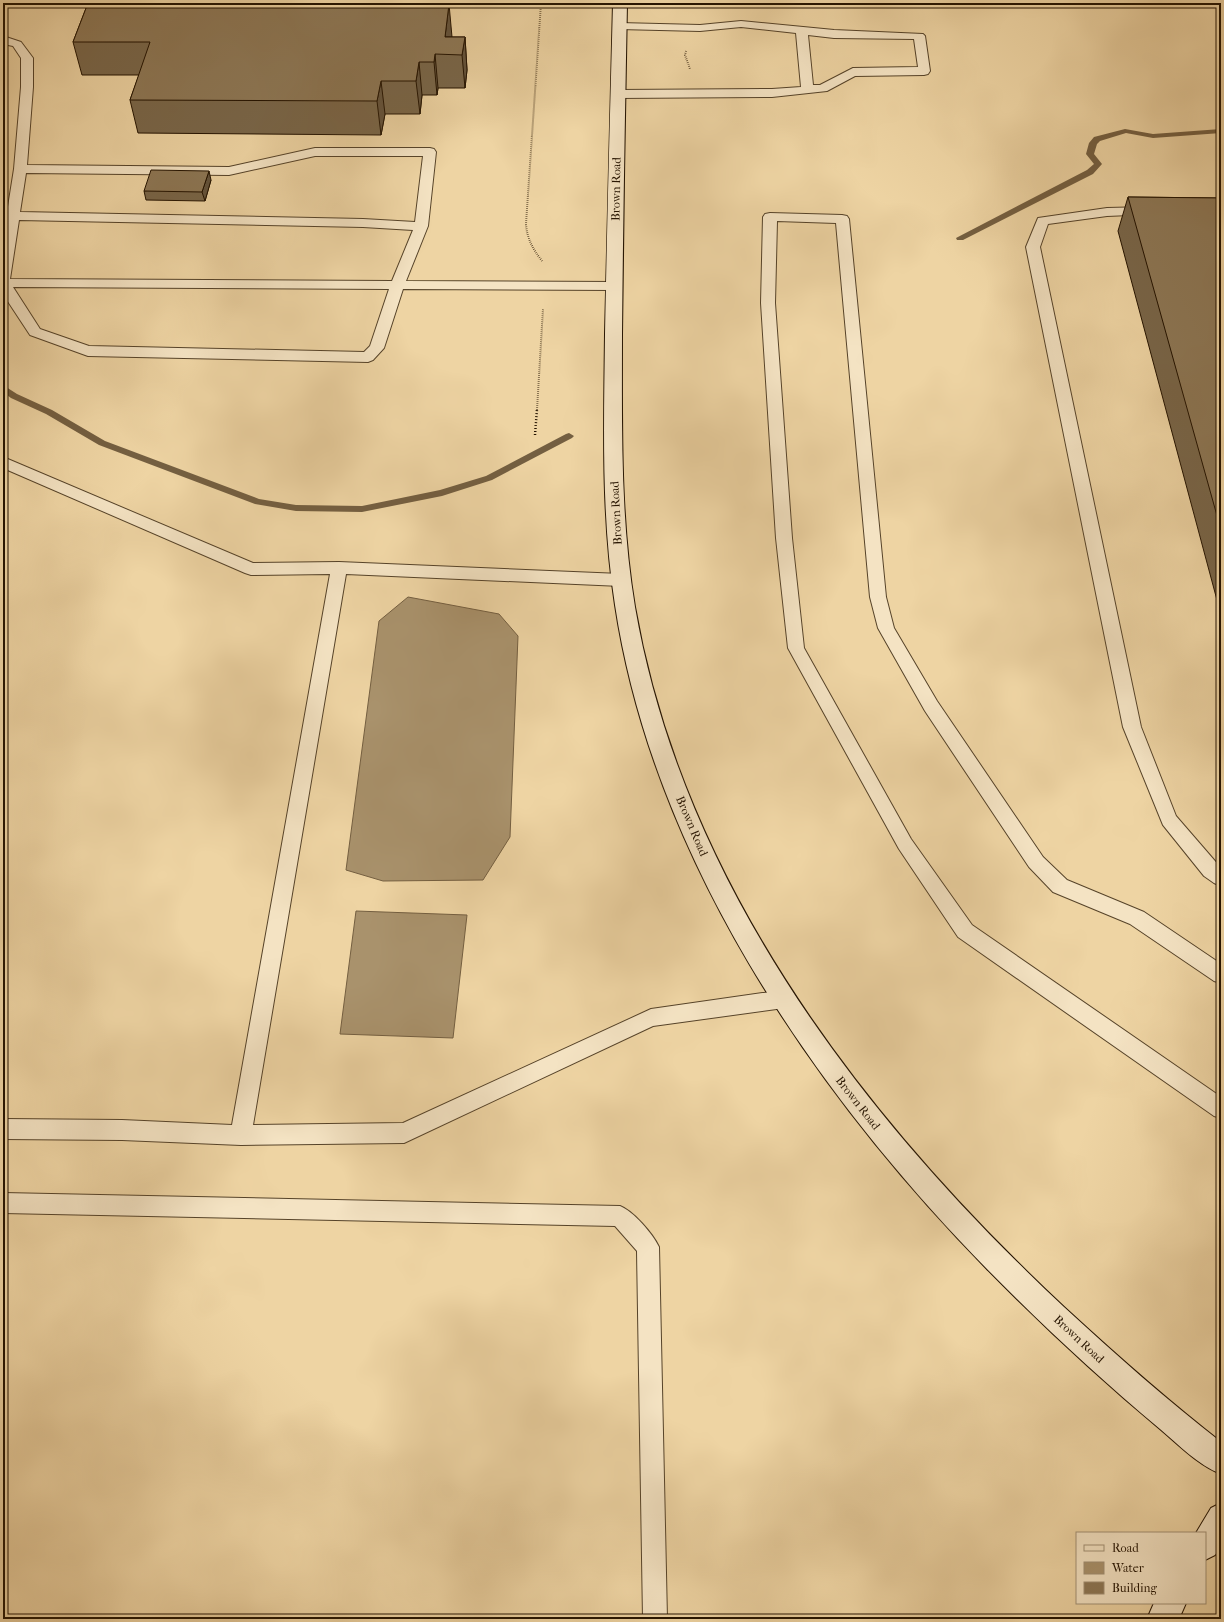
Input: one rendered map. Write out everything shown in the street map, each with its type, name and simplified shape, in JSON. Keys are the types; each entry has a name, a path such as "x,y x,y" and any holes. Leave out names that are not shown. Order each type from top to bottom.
{"main road":[{"name":"Brown Road","path":"620,3 613,391 614,493 621,580 638,673 665,761 700,848 754,950 784,999 846,1087 897,1153 1011,1275 1153,1405 1221,1460"},
{"path":"1206,1543 1221,1518"},
{"path":"1162,1619 1170,1604"}],"lane":[{"path":"618,94 772,93 807,88 823,88 853,72 924,70 919,36 834,34 741,24 692,28 619,26"},
{"path":"802,30 807,88"},
{"path":"3,40 17,44 27,58 20,169 4,283 34,332 88,351 368,357 377,348 397,285 421,226 430,152 315,152 229,172 20,169"},
{"path":"1159,211 1107,212 1043,221 1033,247 1132,727 1169,820 1212,871 1221,878"},
{"path":"13,216 363,223 421,226"},
{"path":"1221,975 1137,918 1060,886 1036,862 931,706 886,628 878,597 842,219 770,217 768,303 784,538 796,648 905,844 965,931 1221,1109"},
{"path":"4,283 614,286"},
{"path":"3,462 251,569 339,568 621,580"},
{"path":"241,1135 339,568"},
{"path":"3,1129 122,1130 241,1135 404,1133 651,1018 784,999"},
{"path":"3,1203 620,1216 648,1247 655,1619"}],"path":[{"path":"534,435 546,271 545,266 528,240 526,235 526,224 541,3"},
{"path":"692,28 692,37 686,48 685,55 693,75 694,94"}],"water":[{"path":"408,597 499,614 518,636 510,837 483,880 383,881 346,870 379,621"},
{"path":"356,911 467,915 453,1038 340,1034"}],"building":[{"path":"88,3 449,4 445,37 465,37 462,55 435,54 434,62 419,62 416,81 381,81 377,101 130,100 150,42 73,42"},
{"path":"151,170 209,171 202,192 144,191"},
{"path":"1128,197 1221,198 1221,530"}],"waterway":[{"path":"960,238 1090,172 1098,164 1090,154 1093,143 1097,139 1112,136 1125,131 1153,136 1221,131"},
{"path":"3,388 14,396 49,412 102,443 258,502 296,508 362,509 442,493 466,484 489,478 569,436"}]}
